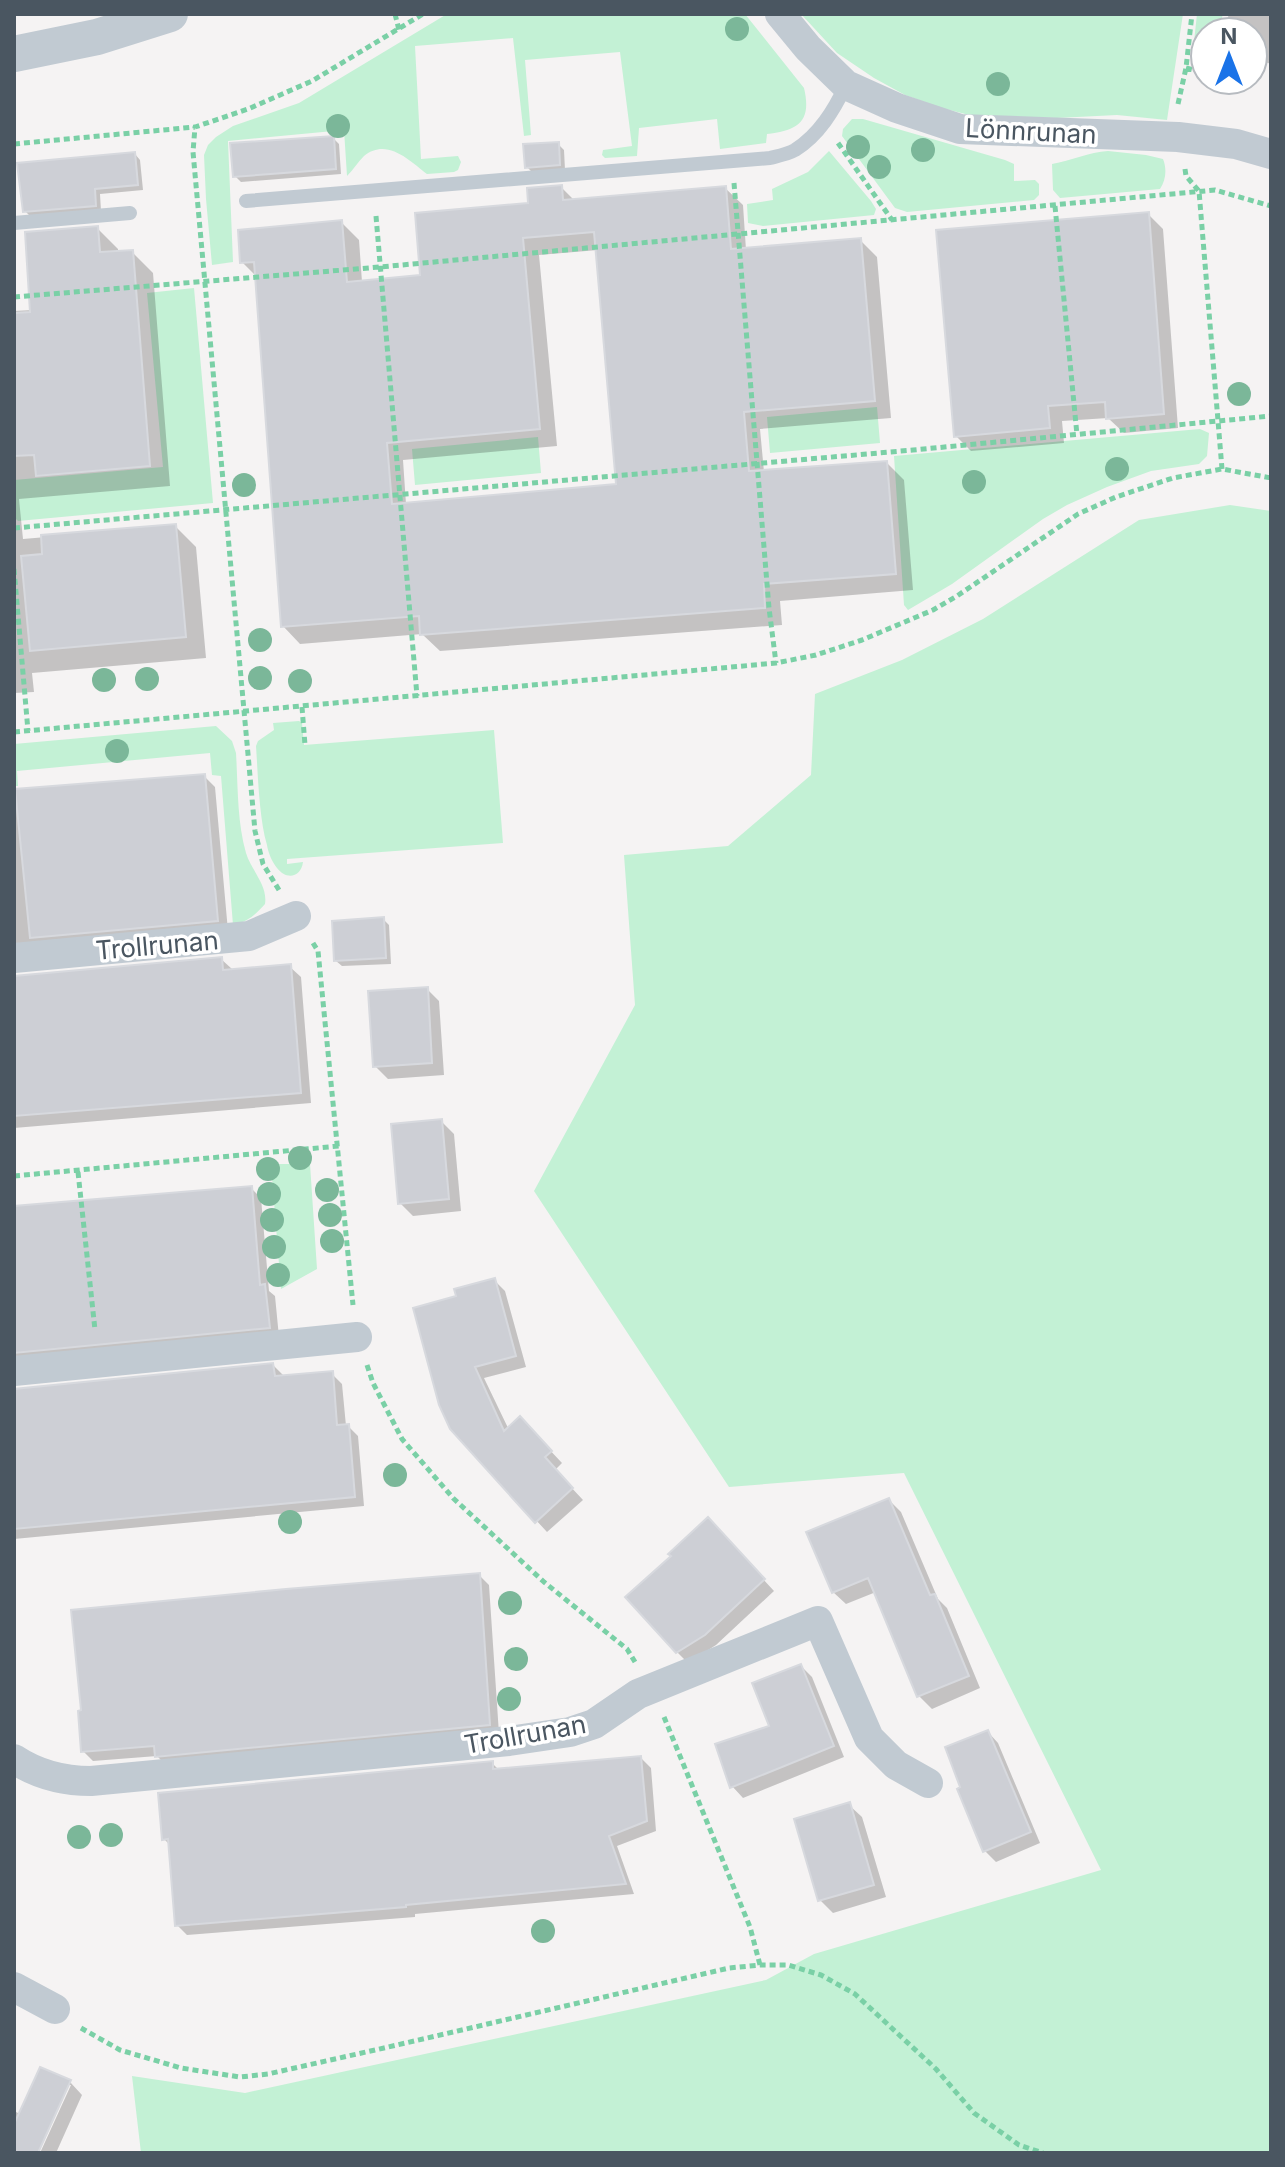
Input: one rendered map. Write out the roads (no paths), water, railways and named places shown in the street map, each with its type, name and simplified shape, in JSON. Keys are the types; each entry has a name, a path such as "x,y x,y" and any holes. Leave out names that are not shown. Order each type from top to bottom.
{"street":[{"path":"14,54 97,37 170,14"},
{"name":"Lönnrunan","path":"780,14 808,48 846,85 897,108 960,129 1178,137 1236,144 1271,154"},
{"name":"Trollrunan","path":"14,958 249,936 296,916"},
{"path":"14,1371 357,1337"},
{"name":"Trollrunan","path":"14,1759 66,1781 91,1781 509,1741 570,1732 594,1724 638,1694 818,1621 869,1738 896,1765 928,1783"},
{"path":"14,1987 55,2009"}],"lane":[{"path":"246,201 770,158 793,152 833,113 846,85"},
{"path":"14,223 130,213"}]}
